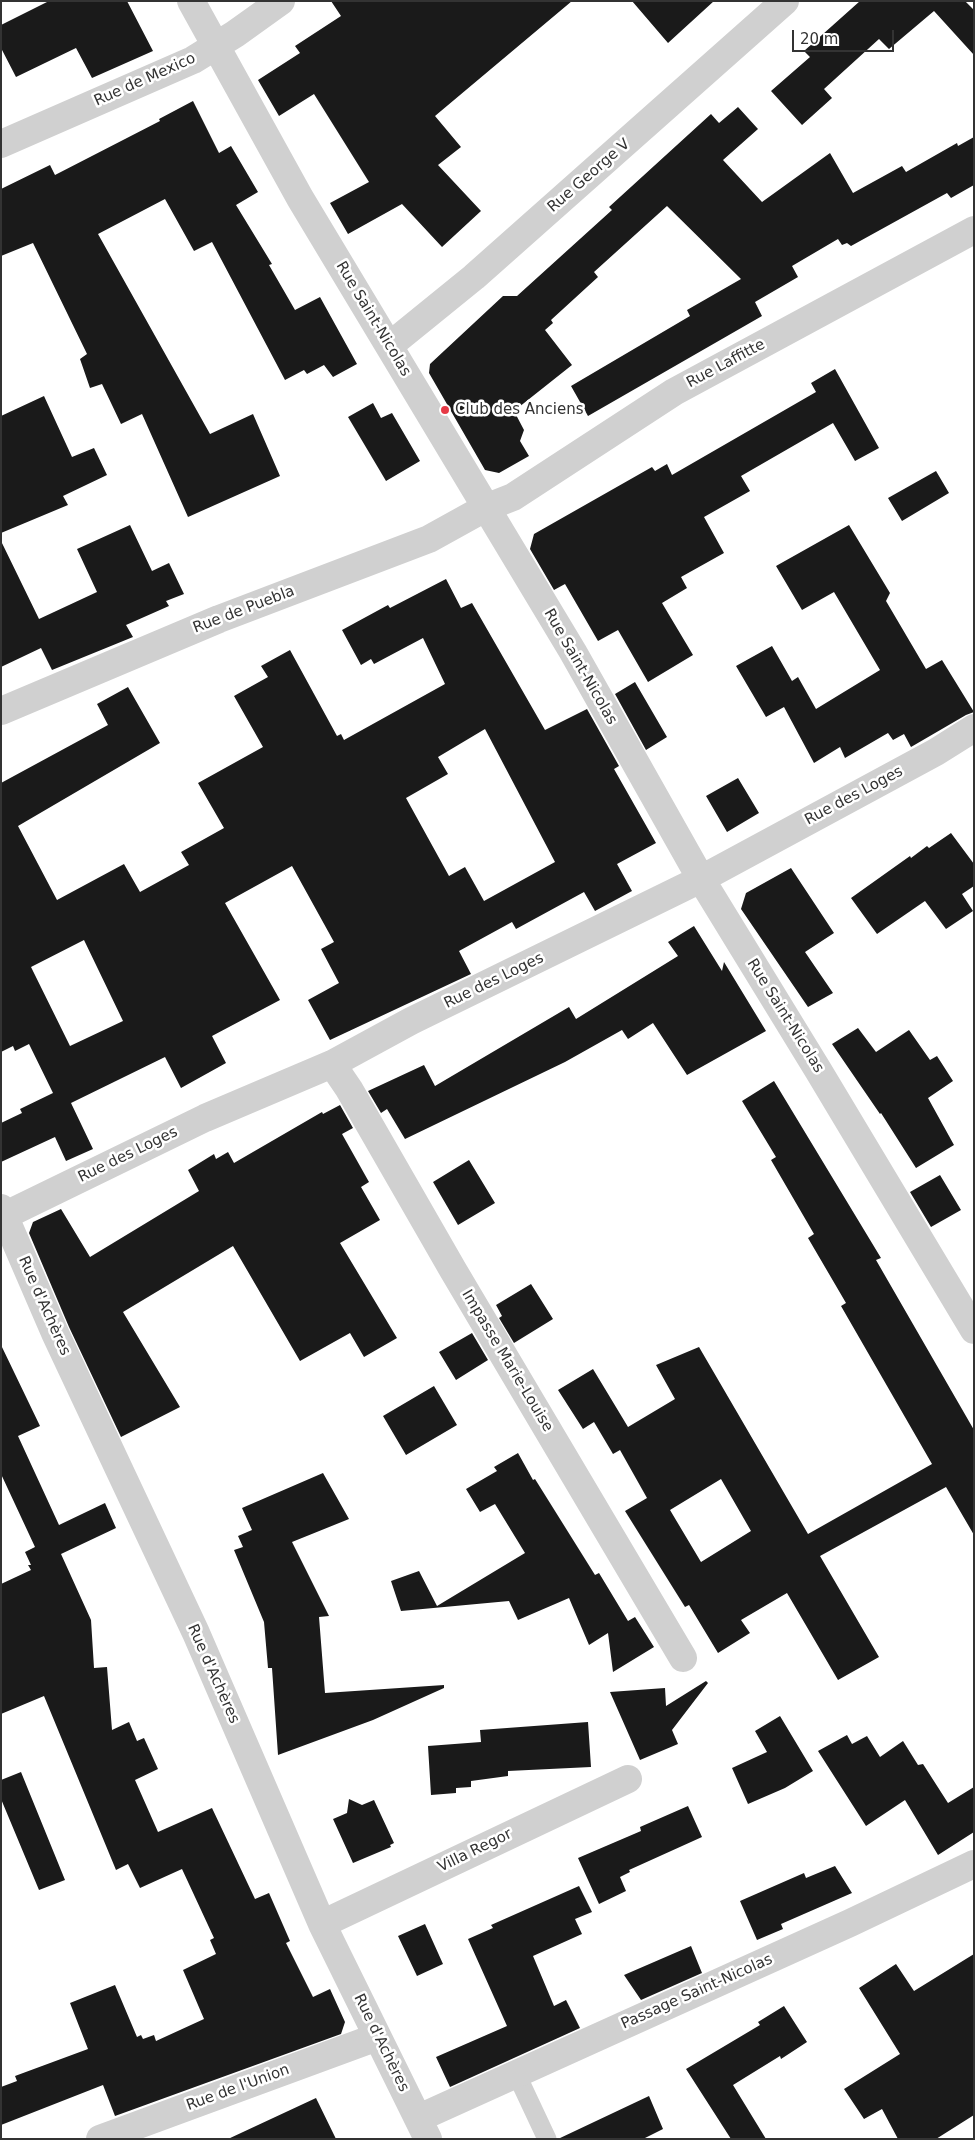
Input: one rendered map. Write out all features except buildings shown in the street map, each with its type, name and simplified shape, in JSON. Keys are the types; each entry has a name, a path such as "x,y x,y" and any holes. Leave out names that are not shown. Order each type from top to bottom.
{"street":[{"name":"Rue Saint-Nicolas","path":"192,1 300,198 573,652 701,879 974,1330"},
{"name":"Rue de Mexico","path":"1,144 193,60 217,46 281,1"},
{"name":"Rue George V","path":"388,346 474,277 786,1"},
{"name":"Rue Laffitte","path":"485,508 513,497 674,392 974,230"},
{"name":"Rue de Puebla","path":"1,711 219,619 429,539 485,508"},
{"name":"Rue des Loges","path":"3,1212 205,1118 332,1064 412,1022 701,879 936,752 974,728"},
{"name":"Impasse Marie-Louise","path":"332,1064 349,1089 453,1270 683,1658"},
{"name":"Rue d'Achères","path":"3,1212 55,1333 196,1633 322,1924 423,2128"},
{"name":"Villa Regor","path":"322,1924 628,1779"},
{"name":"Passage Saint-Nicolas","path":"423,2128 516,2073 850,1923 974,1864"},
{"name":"Rue de l'Union","path":"100,2139 146,2131 377,2037"}],"lane":[{"path":"516,2073 546,2139"}],"place":[{"name":"Club des Anciens","path":"445,410"}]}
